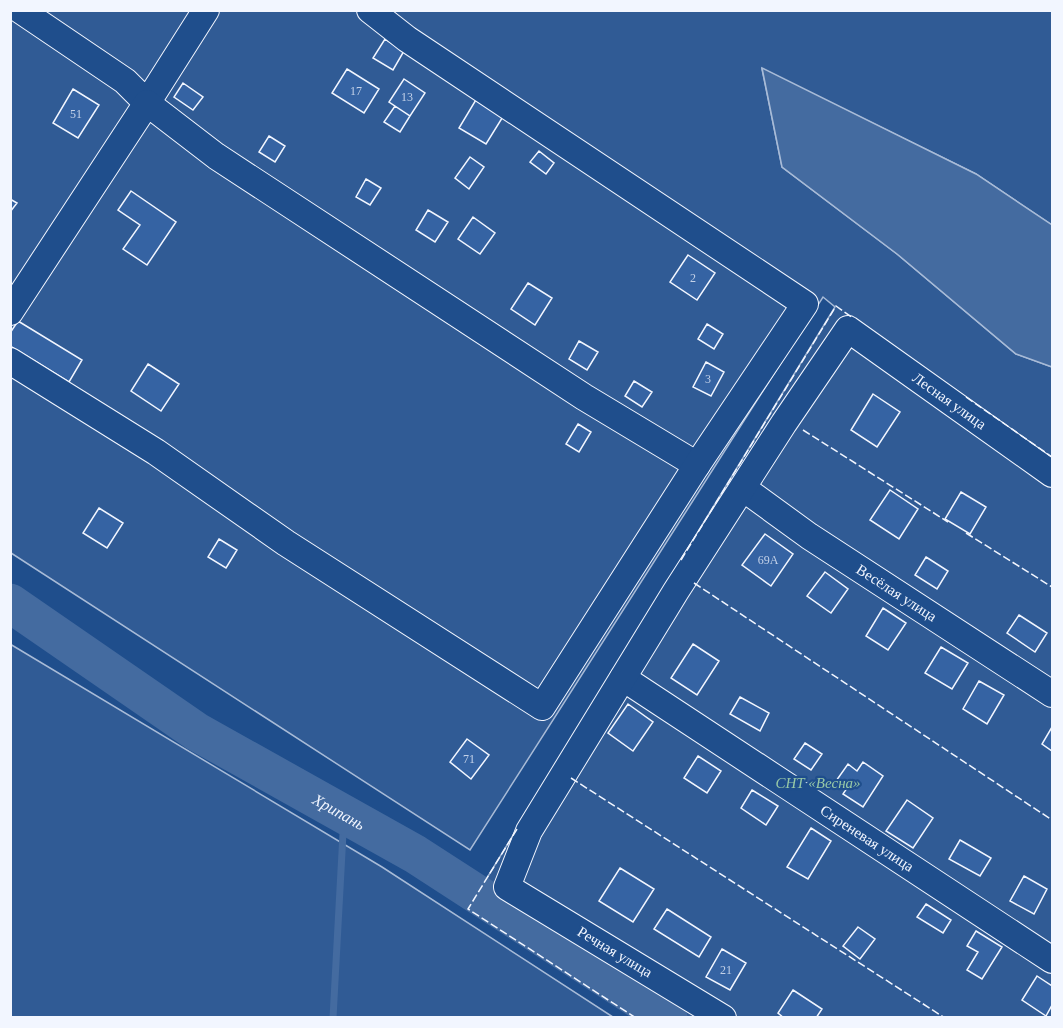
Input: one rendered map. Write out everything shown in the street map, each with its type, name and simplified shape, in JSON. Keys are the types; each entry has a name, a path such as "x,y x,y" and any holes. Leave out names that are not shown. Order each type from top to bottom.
{"street":[{"path":"20,10 125,81 147,103 216,156 584,397 697,465"},
{"path":"10,312 19,282 147,103 206,10"},
{"path":"10,361 156,452 286,543 542,707 697,465 805,304 407,39 370,10"},
{"name":"Лесная улица","path":"743,488 783,423 848,329 1053,474"},
{"path":"623,678 743,488"},
{"name":"Весёлая улица","path":"743,488 809,536 1053,694"},
{"name":"Речная улица","path":"623,678 529,831 507,887 723,1017"},
{"name":"Сиреневая улица","path":"623,678 1053,960"}],"shaded area":[{"path":"10,11 1052,11 1052,225 976,174 762,69 782,167 897,254 1016,354 1052,367 1052,1017 636,1017 468,909 835,307 823,297 470,850 11,553"},
{"path":"762,68 976,174 1052,225 1052,367 1016,354 897,254 782,167"},
{"path":"10,644 382,867 613,1017 11,1017"}],"building":[{"path":"385,39 404,51 393,70 373,58"},
{"path":"347,69 379,89 364,113 332,93"},
{"path":"404,79 425,93 410,116 389,102"},
{"path":"183,83 203,97 193,110 174,97"},
{"path":"73,89 99,105 78,138 53,123"},
{"path":"477,98 504,115 486,144 459,128"},
{"path":"395,106 410,116 400,132 384,122"},
{"path":"269,136 285,146 275,162 259,152"},
{"path":"539,151 554,163 546,174 530,162"},
{"path":"470,157 484,167 469,189 455,178"},
{"path":"366,179 381,188 370,205 356,197"},
{"path":"131,191 176,222 147,265 123,249 140,225 118,210"},
{"path":"10,199 17,203 10,212"},
{"path":"428,210 448,222 435,242 416,230"},
{"path":"473,217 495,233 480,254 458,239"},
{"path":"688,255 715,273 697,300 670,282"},
{"path":"528,283 552,298 535,325 511,309"},
{"path":"18,321 82,360 69,382 10,346 10,333"},
{"path":"707,324 723,334 714,349 698,339"},
{"path":"579,341 598,352 587,370 569,359"},
{"path":"706,362 724,372 711,396 693,387"},
{"path":"148,364 179,384 161,411 131,391"},
{"path":"634,381 652,392 642,407 625,396"},
{"path":"873,394 900,412 877,447 851,430"},
{"path":"578,424 591,432 579,452 566,444"},
{"path":"890,490 918,509 899,539 870,520"},
{"path":"961,492 986,507 970,534 945,519"},
{"path":"99,508 123,523 107,548 83,533"},
{"path":"765,534 793,554 771,586 742,565"},
{"path":"219,539 237,550 226,568 208,557"},
{"path":"926,557 948,571 937,589 915,575"},
{"path":"825,572 848,589 831,613 807,596"},
{"path":"883,608 906,623 888,650 866,636"},
{"path":"1019,615 1047,633 1035,652 1007,633"},
{"path":"693,644 719,661 697,695 671,678"},
{"path":"941,647 968,663 952,689 925,673"},
{"path":"979,681 1004,695 987,724 963,709"},
{"path":"740,697 769,713 760,731 730,714"},
{"path":"628,704 653,722 633,751 608,733"},
{"path":"1052,727 1052,751 1042,744"},
{"path":"467,739 489,755 471,779 450,762"},
{"path":"805,743 822,754 811,770 794,759"},
{"path":"698,756 721,771 707,793 684,778"},
{"path":"863,762 883,776 863,807 843,794 847,788 836,781 848,764 857,771"},
{"path":"752,790 778,806 766,825 741,808"},
{"path":"907,800 933,818 913,848 886,831"},
{"path":"811,828 831,841 808,879 787,867"},
{"path":"960,840 991,858 980,876 949,859"},
{"path":"620,868 654,889 633,922 599,901"},
{"path":"1024,876 1047,889 1034,914 1010,901"},
{"path":"926,904 951,920 943,933 917,917"},
{"path":"667,909 711,937 699,957 654,929"},
{"path":"858,927 875,939 860,959 843,946"},
{"path":"976,931 1002,947 982,979 967,970 978,952 967,946"},
{"path":"722,949 746,963 730,990 706,977"},
{"path":"1037,976 1052,986 1052,1005 1046,1016 1022,1000"},
{"path":"793,990 822,1009 816,1018 784,1018 778,1013"}],"waterway":[{"name":"Хрипань","path":"10,603 197,732 415,854 668,1018"},
{"path":"333,1018 344,815"}],"fence":[{"path":"681,560 836,306 853,318"},
{"path":"966,397 1052,457"},
{"path":"803,430 948,522"},
{"path":"966,533 1052,587"},
{"path":"694,583 1052,820"},
{"path":"571,778 945,1018"},
{"path":"517,829 468,909 636,1018"}],"park label":[{"name":"СНТ «Весна»","path":"818,783"}]}
